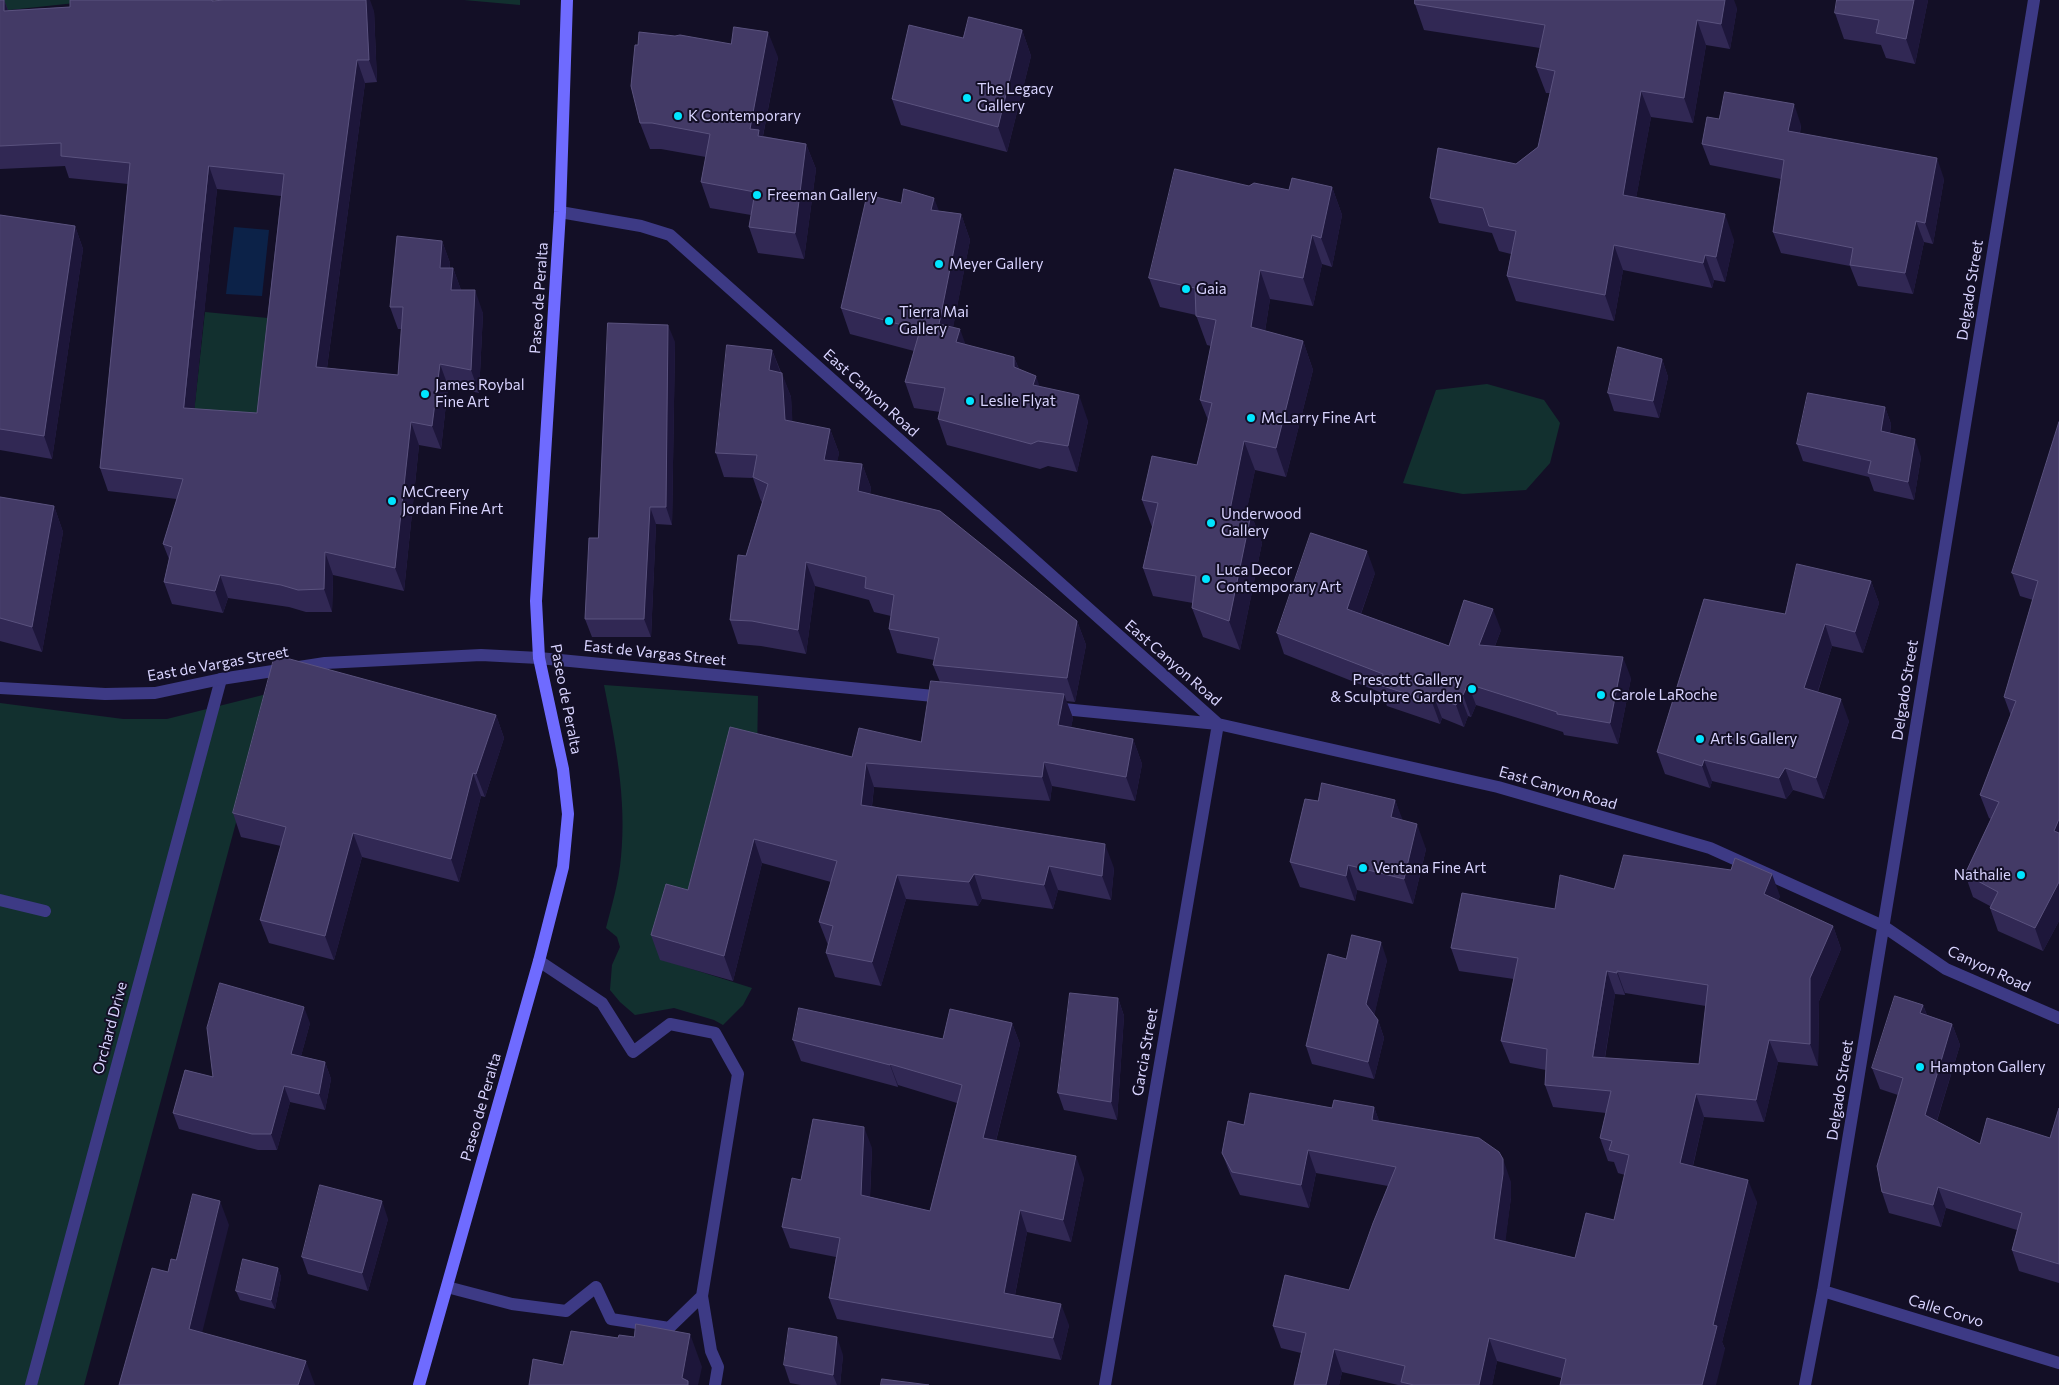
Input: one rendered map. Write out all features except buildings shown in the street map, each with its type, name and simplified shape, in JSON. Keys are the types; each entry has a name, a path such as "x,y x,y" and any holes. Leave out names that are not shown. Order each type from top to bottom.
{"main road":[{"name":"Paseo de Peralta","path":"419,1385 539,961 563,867 568,814 563,769 539,658 536,601 560,212 567,0"}],"street":[{"name":"Delgado Street","path":"1805,1385 1823,1291 2034,0"},
{"name":"East Canyon Road","path":"560,212 641,226 670,235 1218,724 1498,787 1710,848 1883,926"},
{"name":"East de Vargas Street","path":"0,688 105,694 155,693 221,679 325,663 481,655 539,658 961,699"},
{"name":"Orchard Drive","path":"31,1385 221,679"},
{"path":"1040,707 1218,724"},
{"name":"Garcia Street","path":"1105,1385 1218,724"},
{"path":"0,900 45,911"},
{"name":"Canyon Road","path":"1883,926 1946,969 2059,1018"},
{"path":"539,961 602,1003 633,1052 670,1024 715,1033 738,1074 702,1296 711,1351 718,1367 715,1385"},
{"path":"447,1287 512,1304 566,1311 596,1287 612,1319 670,1328 702,1296"},
{"name":"Calle Corvo","path":"1823,1291 2059,1363"}],"green space":[{"path":"0,0 103,0 0,11"},
{"path":"464,0 520,0 520,5"},
{"path":"205,312 278,319 266,435 192,431"},
{"path":"1487,384 1544,400 1560,423 1550,463 1526,490 1463,494 1403,483 1436,390"},
{"path":"604,685 758,696 757,755 697,914 660,959 752,988 743,1005 723,1025 714,1020 674,1008 635,1015 610,990 612,965 620,947 617,937 606,928 620,866 622,814 619,770"},
{"path":"271,693 84,1385 0,1385 0,703 123,719 167,719"}],"water":[{"path":"234,227 269,230 262,296 226,294"}],"place":[{"name":"The Legacy Gallery","path":"967,98"},
{"name":"K Contemporary","path":"678,116"},
{"name":"Freeman Gallery","path":"757,195"},
{"name":"Meyer Gallery","path":"939,264"},
{"name":"Gaia","path":"1186,289"},
{"name":"Tierra Mai Gallery","path":"889,321"},
{"name":"James Roybal Fine Art","path":"425,394"},
{"name":"Leslie Flyat","path":"970,401"},
{"name":"McLarry Fine Art","path":"1251,418"},
{"name":"McCreery Jordan Fine Art","path":"392,501"},
{"name":"Underwood Gallery","path":"1211,523"},
{"name":"Luca Decor Contemporary Art","path":"1206,579"},
{"name":"Prescott Gallery & Sculpture Garden","path":"1472,689"},
{"name":"Carole LaRoche","path":"1601,695"},
{"name":"Art Is Gallery","path":"1700,739"},
{"name":"Ventana Fine Art","path":"1363,868"},
{"name":"Nathalie","path":"2021,875"},
{"name":"Hampton Gallery","path":"1920,1067"}]}
